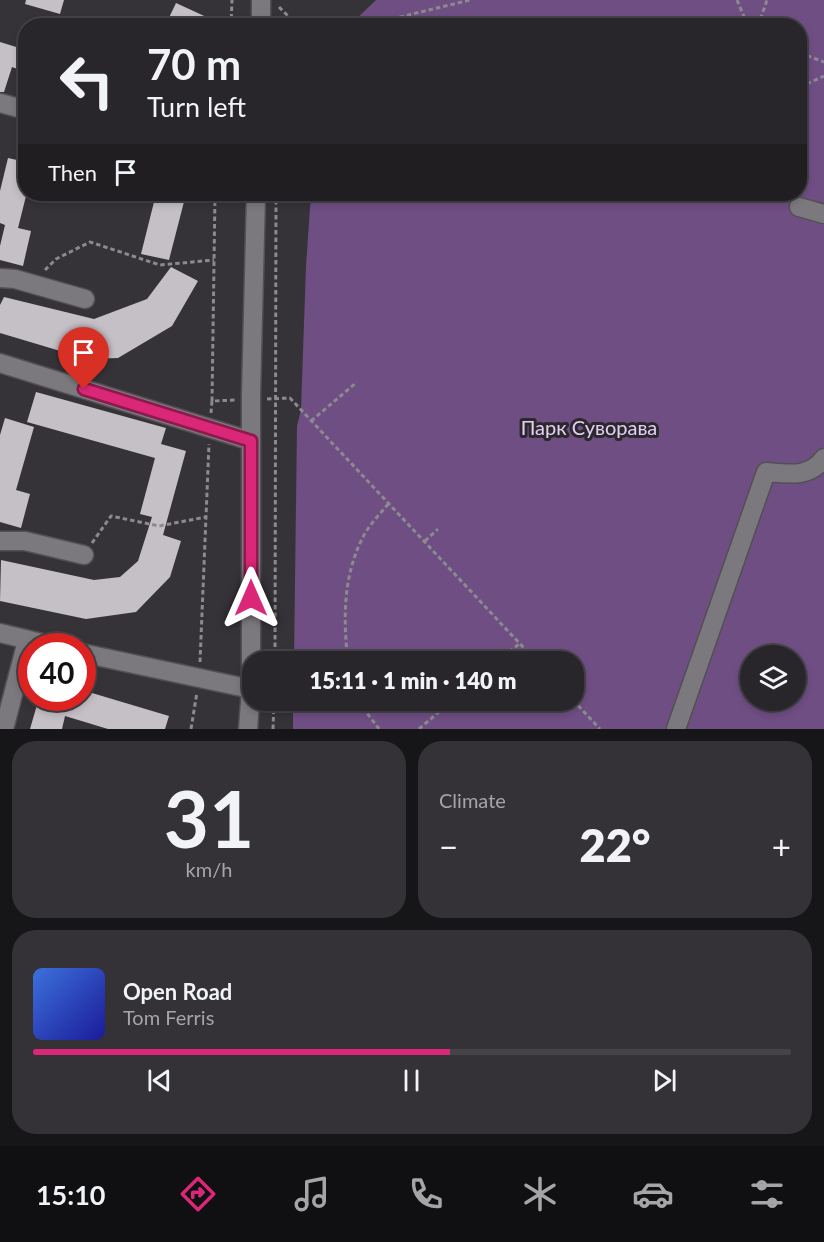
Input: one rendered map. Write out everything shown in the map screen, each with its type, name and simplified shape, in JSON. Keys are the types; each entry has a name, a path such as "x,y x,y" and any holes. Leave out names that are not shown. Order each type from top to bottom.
{"street":[{"path":"261,0 261,18"},
{"path":"0,103 18,108"},
{"path":"251,651 251,400 256,201"},
{"path":"799,207 824,214"},
{"path":"0,278 30,283 85,299"},
{"path":"0,363 251,441"},
{"path":"676,729 766,472 798,475 817,468 824,458"},
{"path":"0,541 26,541 84,555"},
{"path":"0,633 18,638"},
{"path":"96,655 242,687"},
{"path":"4,729 18,675"},
{"path":"248,729 249,711"}],"path":[{"path":"231,18 232,0"},
{"path":"396,18 470,0"},
{"path":"737,0 745,18"},
{"path":"761,18 767,0"},
{"path":"279,7 290,18"},
{"path":"807,56 824,62"},
{"path":"807,84 824,76"},
{"path":"191,729 199,678 212,401 215,201"},
{"path":"275,651 276,201"},
{"path":"30,283 56,259 90,242 160,265 214,260"},
{"path":"311,421 357,382"},
{"path":"212,401 290,398 527,651"},
{"path":"347,651 344,626 347,584 363,537 388,503"},
{"path":"84,555 111,516 159,526 206,517"},
{"path":"425,541 438,530"},
{"path":"511,651 520,643"},
{"path":"273,729 274,711"},
{"path":"366,711 379,729"},
{"path":"419,729 440,711"},
{"path":"583,711 600,729"}],"green space":[{"name":"Парк Суворава","path":"376,0 824,0 824,729 293,729 293,711 584,711 584,651 294,651 297,426 301,410 311,201 807,201 807,18 357,18"}],"building":[{"path":"26,0 64,0 60,14 25,4"},
{"path":"176,3 209,18 169,18"},
{"path":"0,42 18,48 18,69 12,67 4,92 0,92"},
{"path":"8,158 18,160 18,201 25,201 18,228 31,231 23,266 0,260 0,246 5,225 0,223 0,191"},
{"path":"154,201 184,201 169,260 141,254"},
{"path":"171,267 198,281 172,326 118,358 87,359 0,333 0,305 4,297 94,319 147,299"},
{"path":"36,392 166,428 161,444 186,451 163,535 181,541 170,577 136,612 86,619 0,601 1,560 94,580 120,577 138,561 152,517 140,514 155,458 27,422"},
{"path":"5,418 34,427 16,490 30,494 21,528 0,522 0,435"},
{"path":"96,694 169,716 165,729 108,729 65,716 62,729 30,729 35,711 96,711"}],"route":[{"path":"84,389 251,441 251,598"}]}
